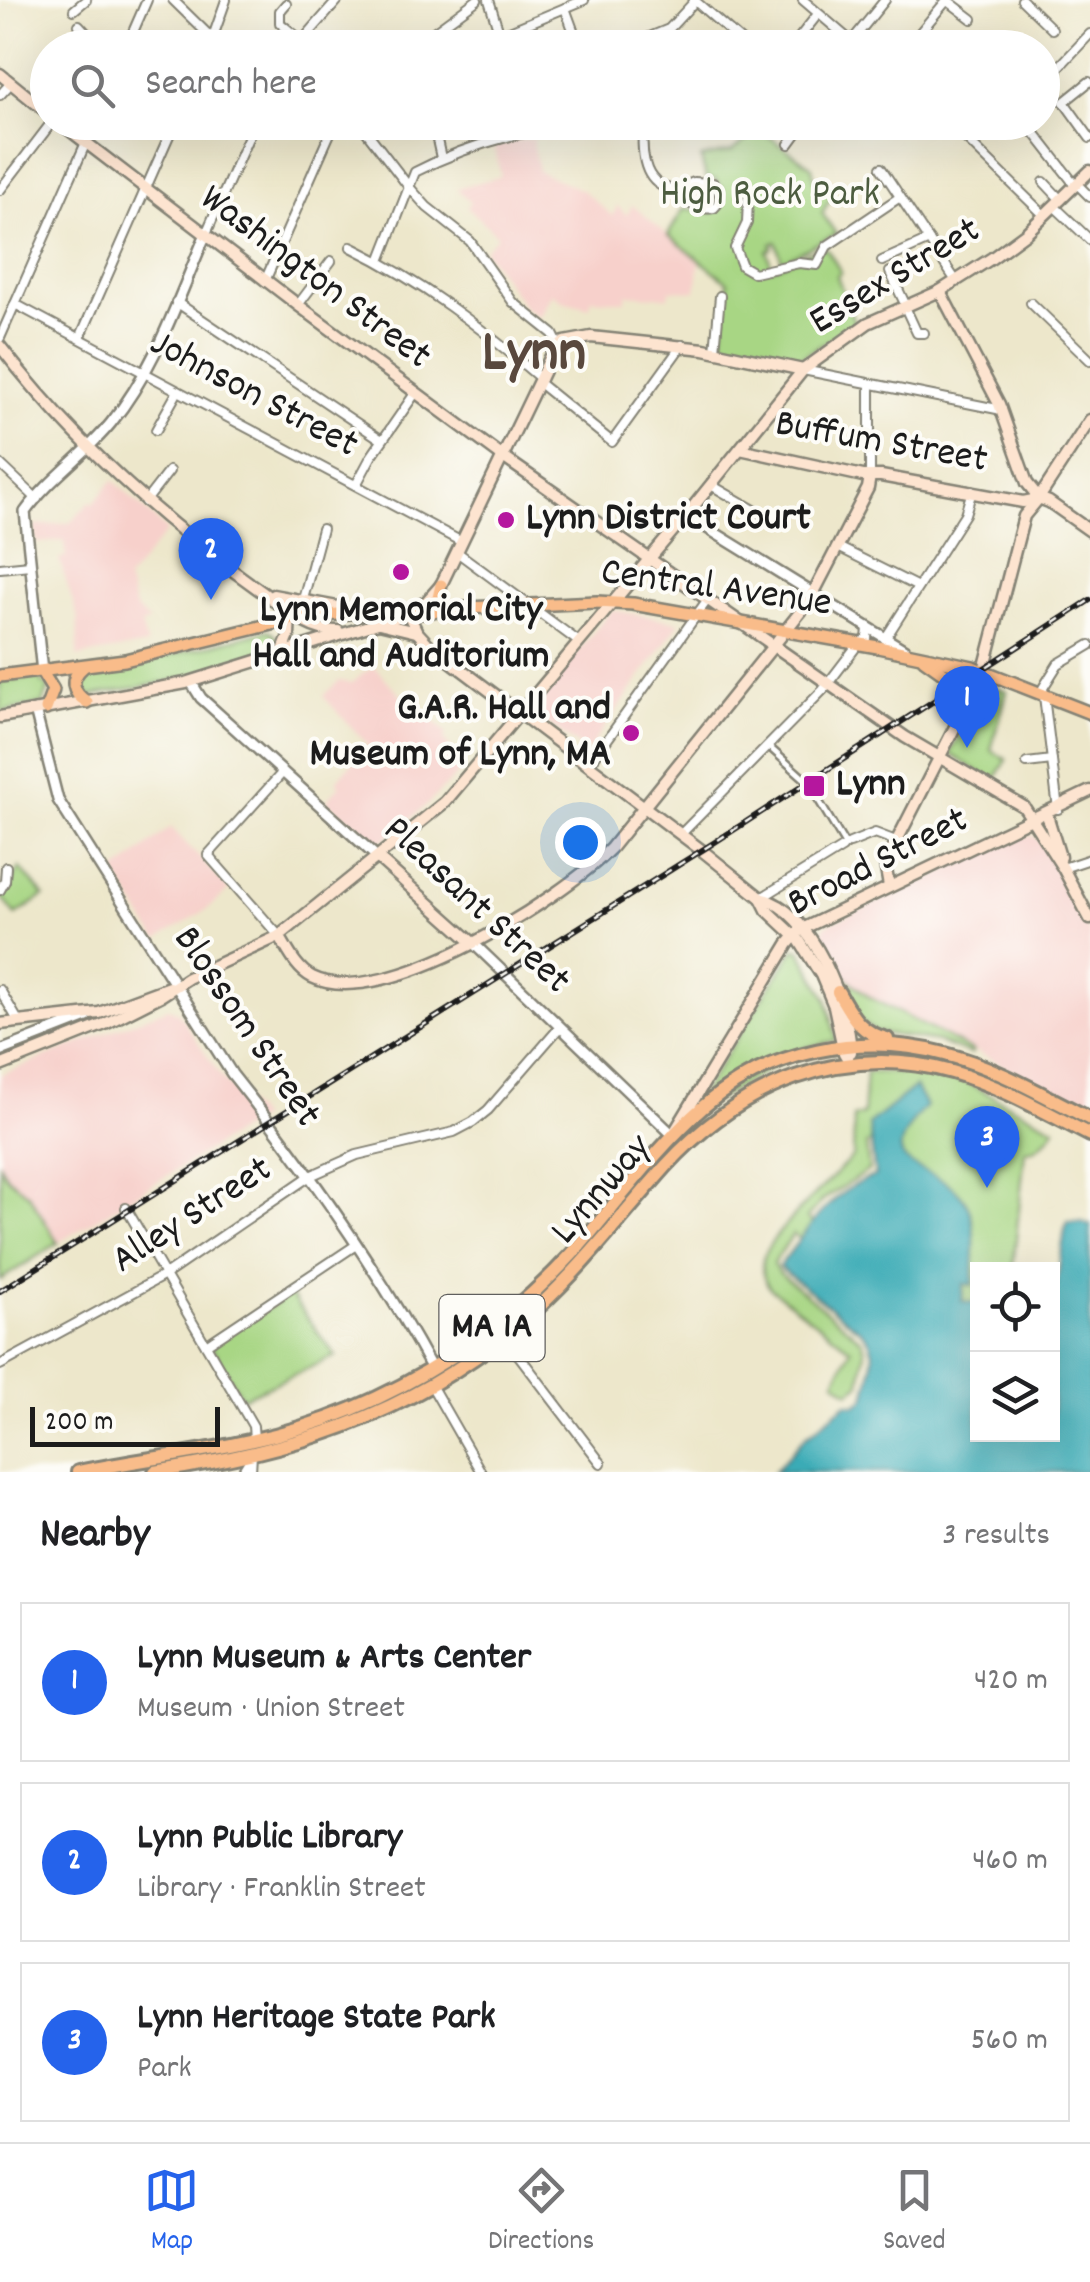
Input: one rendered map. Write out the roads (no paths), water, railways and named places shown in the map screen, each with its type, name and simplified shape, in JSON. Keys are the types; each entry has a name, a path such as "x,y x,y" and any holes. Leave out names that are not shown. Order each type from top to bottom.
{"highway":[{"path":"838,992 866,1032 928,1050"},
{"name":"Lynnway","path":"78,1472 254,1440 434,1378 542,1285 674,1136 712,1100 751,1074 795,1056 846,1040 928,1050 987,1068 1090,1119"},
{"name":"Lynnway","path":"155,1472 252,1456 344,1427 504,1336 577,1270 671,1161 715,1120 782,1080 850,1063 896,1062 954,1072 1000,1090 1090,1135"},
{"path":"213,1462 232,1472"}],"main road":[{"path":"0,74 30,98"},
{"name":"Washington Street","path":"79,140 503,457 828,684 1022,806 1063,868 1090,920"},
{"name":"Essex Street","path":"559,346 584,337 682,346 803,370 868,323 940,290 1005,250 1090,171"},
{"path":"940,290 1002,410 1026,480 1040,498 1090,530"},
{"path":"0,342 88,446 186,538 318,630 349,630"},
{"path":"444,608 438,602 441,585 559,346"},
{"path":"0,1024 99,1013 174,985 279,936 378,858 445,802 712,485 803,370"},
{"path":"889,886 884,868 961,713 990,635 1019,534 1090,420"},
{"name":"Buffum Street","path":"740,449 1026,502 1040,498"},
{"path":"279,936 308,976 326,982 351,984 424,967 472,943 603,856 814,594 870,476"},
{"path":"441,585 426,602 407,611 417,632 431,647 761,898 776,904 838,992 850,1063"},
{"name":"Central Avenue","path":"0,676 132,658 294,610 364,618 444,608 612,602 914,654 978,669 1090,713"},
{"path":"282,654 294,610"},
{"path":"0,716 191,682 349,630 364,618 417,632"},
{"path":"914,654 962,686 965,693 961,713"},
{"path":"83,667 73,685 87,702"},
{"path":"40,710 53,690 42,672"},
{"name":"Broad Street","path":"674,1136 680,1118 798,932 1090,791"},
{"name":"Washington Street","path":"1052,812 1063,868"},
{"name":"Pleasant Street","path":"378,858 472,943"},
{"path":"808,946 846,1040"},
{"path":"0,1066 105,1024 174,985"}],"street":[{"path":"74,10 86,0"},
{"path":"134,30 146,0"},
{"path":"173,0 199,30"},
{"path":"215,30 226,0"},
{"path":"436,30 477,0"},
{"path":"489,0 498,30"},
{"path":"512,30 584,0"},
{"path":"668,30 694,0 728,30"},
{"path":"803,0 837,30"},
{"path":"865,30 885,0"},
{"path":"922,30 947,0 972,19"},
{"path":"1022,0 1052,29"},
{"path":"311,30 335,1"},
{"path":"286,4 280,10 280,23 286,30"},
{"path":"565,8 573,30"},
{"path":"805,30 818,14"},
{"path":"79,26 83,30"},
{"path":"1060,68 1088,40"},
{"path":"1090,82 1064,102 1090,138"},
{"path":"0,95 11,83"},
{"path":"0,190 40,140"},
{"path":"0,342 88,140"},
{"path":"80,338 168,140"},
{"path":"42,672 25,512 119,412 144,372 248,140"},
{"path":"265,281 327,140"},
{"path":"374,140 427,207 470,241 514,302 547,328 559,346"},
{"path":"437,140 441,158"},
{"path":"380,260 415,172 441,158 495,140"},
{"path":"642,140 650,180 661,189 676,190 694,182 713,183 720,200 714,208 698,208 676,190"},
{"path":"789,144 792,140"},
{"path":"967,140 1044,216"},
{"path":"1040,140 1090,197"},
{"path":"880,168 956,281"},
{"path":"1044,182 1090,240"},
{"path":"748,199 747,223 735,248 742,266 763,273 817,264 827,246 900,197"},
{"path":"882,261 928,240"},
{"path":"351,246 380,260 491,336 612,442 682,346"},
{"path":"298,306 331,261"},
{"path":"890,272 917,333 924,333"},
{"path":"715,351 720,296"},
{"path":"176,302 382,440"},
{"path":"1031,303 1090,360"},
{"name":"Johnson Street","path":"15,304 356,485 459,547 579,642"},
{"path":"803,370 1002,410"},
{"path":"870,384 870,476"},
{"path":"156,430 178,390"},
{"path":"356,485 416,392"},
{"path":"0,464 37,499"},
{"path":"145,502 169,471"},
{"path":"712,485 774,522"},
{"path":"885,638 965,514 972,491"},
{"path":"686,515 914,654"},
{"path":"294,610 322,529"},
{"path":"838,548 918,587"},
{"path":"0,568 30,565"},
{"path":"589,765 708,599"},
{"path":"681,834 828,684 859,643 867,639 868,628"},
{"path":"1052,812 1045,683 1058,664 1090,645"},
{"name":"Pleasant Street","path":"191,682 201,698 378,858"},
{"name":"Blossom Street","path":"40,710 58,800 232,1074 264,1110 399,1310 434,1378"},
{"path":"768,746 806,780"},
{"path":"1027,763 1052,760"},
{"path":"279,936 208,856 283,772"},
{"path":"816,796 846,846"},
{"path":"761,898 870,834 896,841"},
{"path":"1063,868 1090,859"},
{"path":"0,890 6,867"},
{"name":"Pleasant Street","path":"472,943 674,1136"},
{"path":"0,990 19,1022"},
{"path":"0,1051 99,1013"},
{"name":"Alley Street","path":"0,1365 165,1275 310,1176 358,1155 454,1132 474,1122 560,1027"},
{"path":"126,1208 253,1426 251,1472"},
{"path":"206,1345 356,1245"},
{"path":"504,1336 601,1463"},
{"path":"434,1378 481,1472"},
{"path":"242,1472 252,1456"}],"water":[{"path":"915,1087 926,1106 908,1129 901,1146 904,1157 957,1190 968,1206 973,1224 974,1262 970,1262 970,1285 964,1284 962,1301 970,1302 970,1442 1060,1442 1060,1262 1068,1222 1090,1225 1090,1472 774,1472 805,1437 847,1403 856,1405 865,1398 873,1355 868,1340 779,1267 833,1201 875,1176 869,1124"}],"tunnel":[{"path":"806,780 816,796"}],"railway":[{"path":"0,1291 715,842 1090,600"}],"place":[{"name":"Lynn District Court","path":"506,520"},
{"name":"Lynn Memorial City Hall and Auditorium","path":"401,572"},
{"name":"Lynn Public Library","path":"211,600"},
{"name":"G.A.R. Hall and Museum of Lynn, MA","path":"631,733"},
{"name":"Lynn Museum & Arts Center","path":"967,748"},
{"name":"Lynn","path":"814,786"},
{"name":"Lynn Heritage State Park","path":"987,1188"}],"district":[{"name":"Lynn","path":"534,356"}],"park label":[{"name":"High Rock Park","path":"770,196"}]}
